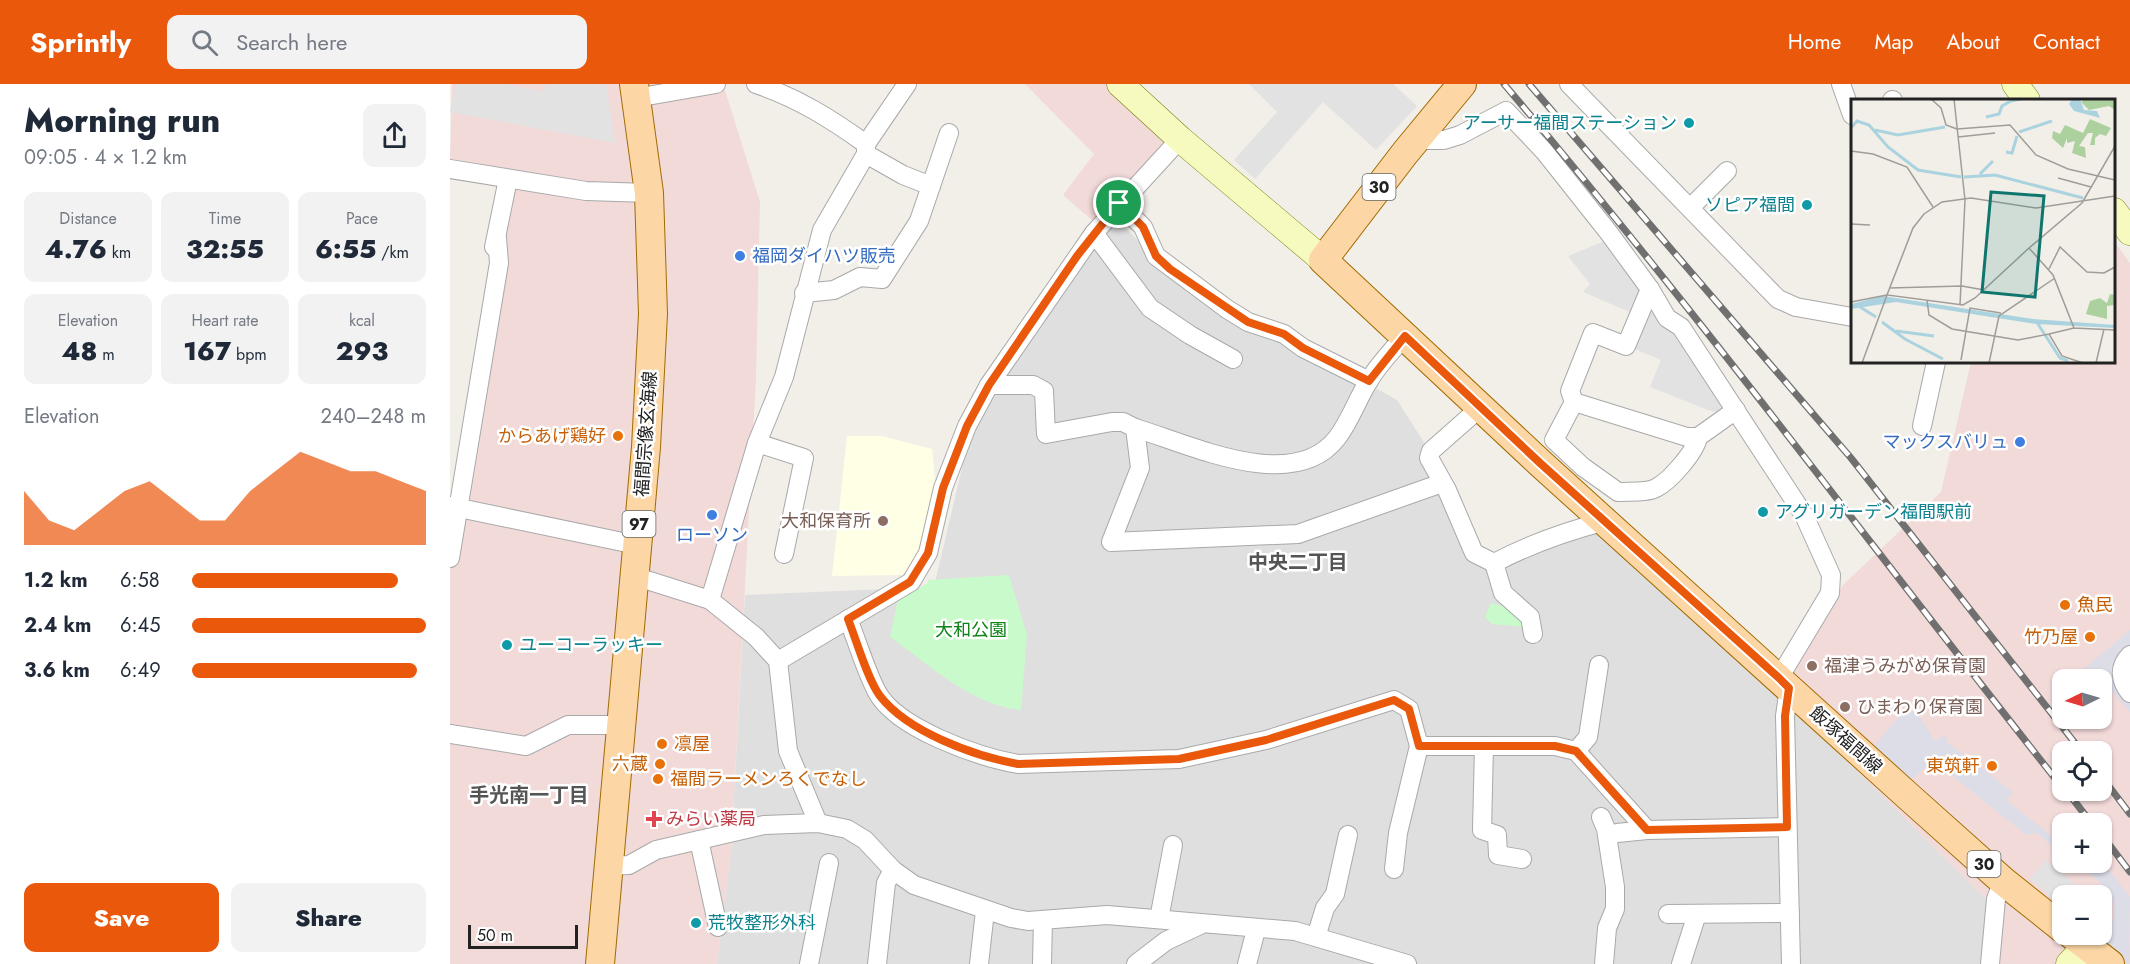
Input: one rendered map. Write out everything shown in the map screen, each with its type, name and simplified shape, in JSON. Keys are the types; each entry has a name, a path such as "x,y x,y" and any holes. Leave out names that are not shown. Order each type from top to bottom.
{"main road":[{"name":"30","path":"1323,260 1415,140 1462,84"},
{"name":"福間宗像玄海線","path":"600,964 637,545 654,314 648,193 635,91"},
{"name":"飯塚福間線","path":"1323,260 1784,683 2003,881 2052,919"},
{"path":"2075,948 2110,964"}],"street":[{"path":"635,91 716,84"},
{"path":"756,84 787,94 819,111 903,175 931,186"},
{"path":"710,600 757,443 784,377 822,230 866,149 907,84"},
{"path":"1120,84 1180,139 1323,260"},
{"path":"1569,84 1778,299 1796,307 1851,317"},
{"path":"1841,84 1851,112"},
{"path":"2015,84 2025,99"},
{"path":"2026,99 2030,84"},
{"path":"1415,140 1444,140 1460,135 1506,111 1544,151 1650,289 1667,318 1681,327 1804,515 1831,575 1830,593 1784,683 1791,964"},
{"path":"804,293 834,290 860,277 882,279 919,221 949,133"},
{"path":"778,661 910,582 928,553 943,488 967,426 989,385 1094,233 1119,203 1180,139"},
{"path":"450,169 586,191 648,193"},
{"path":"1691,207 1727,171"},
{"path":"450,558 454,508 476,371 489,262 498,238 508,179"},
{"path":"1119,203 1143,227 1156,256 1179,276 1248,322 1284,334 1303,348 1369,381"},
{"path":"2115,212 2130,232"},
{"path":"1094,233 1150,308 1190,335 1233,359"},
{"path":"1650,289 1626,346 1593,333 1570,391 1574,402 1554,440 1583,467 1618,492 1656,488 1682,466 1697,444 1698,436"},
{"path":"989,385 1033,385 1044,391 1046,434 1123,422 1135,428 1246,463 1290,463 1310,458 1336,439 1369,381 1405,336"},
{"path":"1918,415 1936,363"},
{"path":"450,484 476,371"},
{"path":"1574,402 1687,437 1698,436 1736,410"},
{"path":"1482,406 1431,451 1429,458 1474,553 1494,563 1503,593 1530,617 1533,634"},
{"path":"1135,428 1140,468 1111,542 1298,534 1442,483"},
{"path":"757,443 804,458 784,554"},
{"path":"454,508 637,545"},
{"path":"1494,563 1520,550 1567,532 1606,521"},
{"path":"634,576 710,600 748,630 778,661 788,751 818,823"},
{"path":"848,619 878,694 892,709 913,726 994,760 1018,764 1179,759 1266,740 1394,700 1409,709 1419,746 1398,833 1394,869"},
{"path":"2130,655 2124,661 2121,673 2123,685 2130,693"},
{"path":"1576,751 1588,737 1599,665"},
{"path":"450,734 526,746 568,725 621,725"},
{"path":"1419,746 1555,746 1576,751 1647,830"},
{"path":"1484,746 1482,830 1497,835 1498,855 1522,860"},
{"path":"1601,817 1606,829 1615,887 1615,909 1607,928 1604,964"},
{"path":"608,866 629,865 656,850 764,825 818,823 847,829 856,834 893,870 914,885 985,911 1028,921 1107,915 1256,930 1295,931 1407,964"},
{"path":"1617,833 1647,830 1787,827"},
{"path":"1316,937 1325,908 1335,894 1348,835"},
{"path":"699,840 718,927"},
{"path":"1159,919 1173,844"},
{"path":"809,964 829,863"},
{"path":"877,964 886,883 893,870"},
{"path":"1990,964 1996,899 2003,881"},
{"path":"979,964 985,911"},
{"path":"1668,914 1790,913"},
{"path":"1681,964 1697,914"},
{"path":"1042,964 1043,920"},
{"path":"1136,964 1166,942 1200,925"},
{"path":"1247,964 1256,930"}],"shaded area":[{"path":"452,84 723,84 760,202 756,378 731,852 717,964 450,964 450,568 479,405 512,173 450,163"},
{"path":"456,84 507,84 544,92 545,84 606,84 615,143 450,112"},
{"path":"1025,84 1109,84 1168,139 1093,221 1063,195 1094,154"},
{"path":"1249,84 1393,84 1417,106 1376,150 1323,102 1255,179 1234,160 1277,112"},
{"path":"1116,218 1171,274 1397,400 1427,447 1478,564 1600,528 1801,715 2001,914 1998,964 717,964 731,852 745,595 934,587 969,438 1000,382"},
{"path":"1607,240 1644,288 1634,314 1583,292 1590,284 1568,256"},
{"path":"2115,242 2130,263 2130,964 1998,964 2001,914 1801,715 1792,669 1843,585 1941,492 1971,363 2115,363"},
{"path":"1647,303 1676,330 1729,407 1716,412 1708,410 1650,387 1661,360 1630,347"},
{"name":"大和保育所","path":"847,436 882,436 932,449 936,488 918,553 912,566 902,575 832,576"},
{"path":"2130,630 2130,712 2112,692 2112,669 2084,669"},
{"path":"1916,710 1935,741 1945,735 1948,743 2013,792 2006,800 2052,836 2052,845 2036,833 2026,835 1940,766 1929,765 1912,779 1900,779 1871,749 1899,717"},
{"path":"2045,860 2052,866 2052,873 2061,873 2076,885 2052,885 2052,898 2030,879"},
{"path":"2088,873 2111,873 2130,897 2129,964 2123,964 2100,945 2112,945 2114,905 2112,885 2102,885"}],"green space":[{"name":"大和公園","path":"1009,575 1027,635 1021,710 1003,707 968,692 935,671 890,637 898,599 928,583 928,580"},
{"path":"1491,603 1508,608 1523,620 1524,627 1492,624 1485,617"}],"railway":[{"path":"1504,84 1717,345 2052,774"},
{"path":"1529,84 1851,458 2073,741"},
{"path":"2112,790 2130,814"},
{"path":"2074,801 2084,813"},
{"path":"2112,848 2130,872"}],"place":[{"name":"アーサー福間ステーション","path":"1689,123"},
{"name":"ソピア福間","path":"1807,205"},
{"name":"福岡ダイハツ販売","path":"740,256"},
{"name":"からあげ鶏好","path":"618,436"},
{"name":"マックスバリュ","path":"2020,442"},
{"name":"アグリガーデン福間駅前","path":"1763,512"},
{"name":"ローソン","path":"712,515"},
{"name":"大和保育所","path":"883,521"},
{"name":"魚民","path":"2065,605"},
{"name":"竹乃屋","path":"2090,637"},
{"name":"ユーコーラッキー","path":"507,645"},
{"name":"福津うみがめ保育園","path":"1812,666"},
{"name":"ひまわり保育園","path":"1845,707"},
{"name":"凛屋","path":"662,744"},
{"name":"六蔵","path":"660,764"},
{"name":"東筑軒","path":"1992,766"},
{"name":"福間ラーメンろくでなし","path":"658,779"},
{"name":"みらい薬局","path":"654,819"},
{"name":"荒牧整形外科","path":"696,923"}],"district":[{"name":"中央二丁目","path":"1298,562"},
{"name":"手光南一丁目","path":"529,795"}],"route":[{"path":"1119,203 1143,227 1156,256 1170,269 1248,322 1284,334 1303,348 1369,381 1405,336 1540,463 1779,678 1789,688 1785,716 1787,827 1647,830 1576,751 1555,746 1419,746 1409,709 1394,700 1266,740 1179,759 1018,764 994,760 913,726 892,709 878,694 848,619 910,582 928,553 943,488 967,426 989,385 1016,350 1077,256 1119,203"}]}
